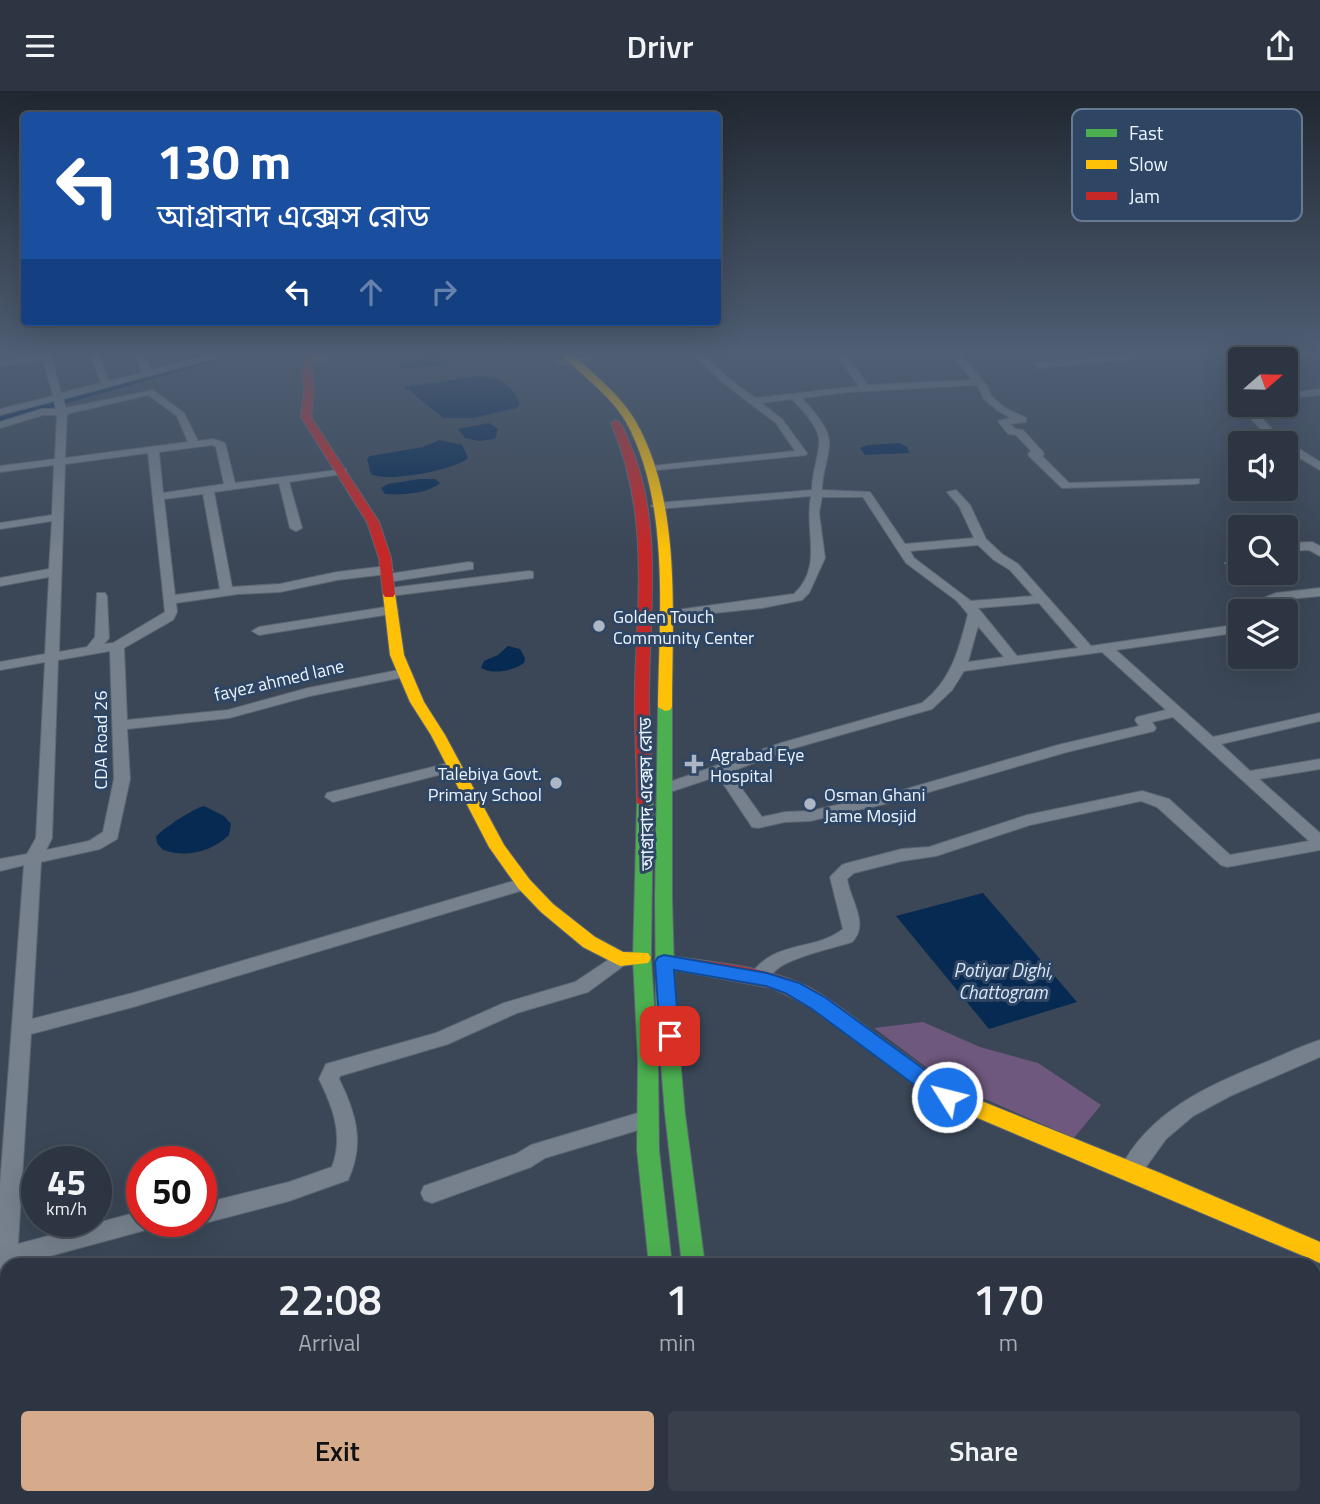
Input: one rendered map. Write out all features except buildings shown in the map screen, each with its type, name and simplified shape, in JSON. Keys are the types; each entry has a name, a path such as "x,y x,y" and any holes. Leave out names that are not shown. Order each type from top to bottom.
{"main road":[{"path":"306,418 373,522 389,580 394,642 404,673 417,702 439,734 453,767 497,848 524,884 547,908 589,942 620,959 642,958"},
{"name":"আগ্রাবাদ এক্সেস রোড","path":"612,418 625,440 639,493 644,542 642,698 645,792 642,958 648,1150 660,1258"},
{"name":"আগ্রাবাদ এক্সেস রোড","path":"627,418 642,444 651,470 662,549 667,787 664,962 677,1147 693,1258"},
{"path":"664,962 758,978 792,988 819,1003 947,1097 1130,1171 1320,1254"}],"street":[{"path":"0,425 23,418"},
{"path":"61,418 44,838 33,858 4,1258 126,1225"},
{"path":"182,418 194,444"},
{"path":"651,470 803,453 775,418"},
{"path":"662,616 762,604 798,597 803,593 819,558 813,513 817,471 824,443 814,418"},
{"path":"1019,418 1023,420 1003,421 1012,432 1019,432 1039,454 1033,454 1066,486 1195,481"},
{"path":"1256,418 1268,431"},
{"path":"0,469 213,442 221,445 230,487"},
{"path":"0,666 117,646 171,613 153,449"},
{"path":"1298,453 1320,467"},
{"path":"158,497 342,471"},
{"path":"283,479 296,529"},
{"path":"208,490 227,591"},
{"path":"657,506 817,492 866,494 910,559 972,609 1013,660"},
{"path":"952,492 964,505 981,541 1014,567 1087,650"},
{"path":"0,526 58,517"},
{"path":"901,548 981,541"},
{"path":"1298,546 1312,545 1320,552"},
{"path":"389,580 469,566"},
{"path":"0,582 55,572"},
{"path":"170,600 227,591 281,588 337,576 389,580 529,575"},
{"path":"1272,599 1320,592"},
{"path":"92,651 102,638 101,596"},
{"path":"972,609 1040,599"},
{"path":"667,787 786,746 927,706 943,695 961,667 972,609"},
{"path":"259,631 392,610"},
{"path":"961,667 1228,630"},
{"name":"CDA Road 26","path":"33,858 94,845 111,835 120,797 121,726 117,646"},
{"path":"1105,648 1212,742 1320,843"},
{"name":"fayez ahmed lane","path":"121,726 229,714 308,692 404,673"},
{"path":"721,770 758,823 785,817 810,816 898,796 1063,748 1149,727 1142,720 1178,712"},
{"path":"1212,742 1320,717"},
{"path":"1247,776 1320,764"},
{"path":"333,797 453,767"},
{"path":"758,978 774,961 846,937 852,931 852,921 839,888 838,877 848,869 902,855 930,852 1027,820 1142,796 1163,803 1227,861 1320,843"},
{"path":"0,865 33,858"},
{"path":"20,1029 133,1000 524,884"},
{"path":"217,1211 303,1187 340,1173 347,1158 348,1123 329,1079 333,1070 441,1039 511,1008 581,987 620,959"},
{"path":"1130,1171 1152,1138 1191,1107 1320,1048"},
{"path":"432,1193 523,1161 539,1151 648,1119"}],"shaded area":[{"path":"923,1022 980,1047 1038,1063 1101,1105 1074,1138 946,1082 874,1028"}],"water":[{"path":"489,423 498,429 495,439 479,441 465,438 458,429"},
{"path":"440,440 462,445 468,458 450,467 421,474 391,477 371,474 367,459 370,456 423,447"},
{"path":"900,443 907,447 909,453 865,455 860,448 868,445"},
{"path":"435,479 440,483 422,492 406,494 385,494 381,488 388,484"},
{"path":"508,646 520,649 525,658 524,663 503,671 481,668 484,661 498,655"},
{"path":"204,806 224,816 231,824 229,835 214,846 198,852 163,850 156,837 186,814"},
{"name":"Potiyar Dighi, Chattogram","path":"983,893 1077,1002 989,1029 896,916"}],"waterway":[{"path":"0,419 4,418"}],"traffic: fast":[{"path":"665,707 664,963 675,1114 693,1258"},
{"path":"645,803 642,958 648,1062 648,1150 660,1258"}],"traffic: slow":[{"path":"628,418 645,451 660,521 664,560 665,707"},
{"path":"389,594 397,655 417,702 438,735 497,847 524,884 547,908 589,942 620,959 642,958"},
{"path":"869,1039 947,1096 1152,1180 1320,1253"}],"traffic: jam":[{"path":"307,418 373,522 385,558 389,594"},
{"path":"616,423 629,454 638,487 643,522 645,592 642,696 645,803"},
{"path":"664,962 745,974 777,982 832,1011 869,1039"}],"place":[{"name":"Golden Touch Community Center","path":"599,626"},
{"name":"Agrabad Eye Hospital","path":"694,764"},
{"name":"Talebiya Govt. Primary School","path":"556,783"},
{"name":"Osman Ghani Jame Mosjid","path":"810,804"}],"route":[{"path":"670,1036 664,962 767,980 792,988 819,1003 947,1097"}]}
